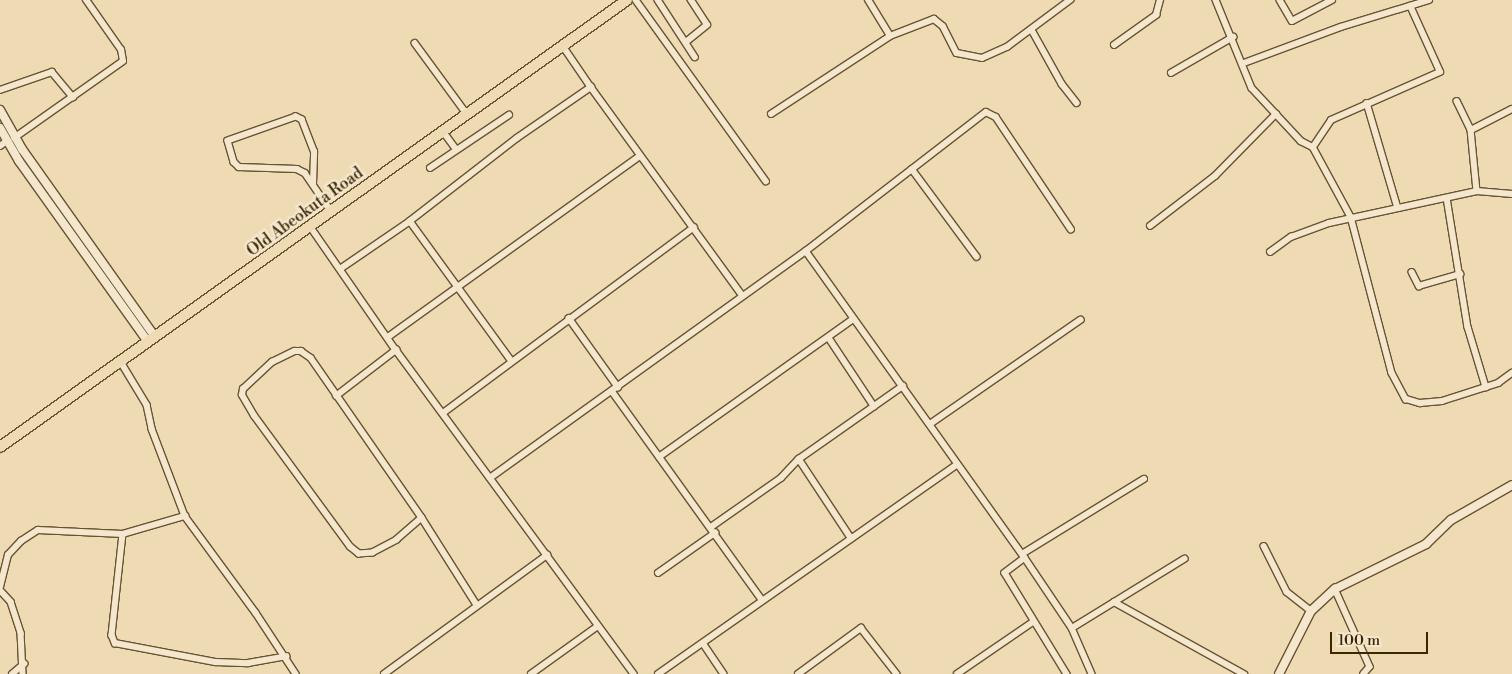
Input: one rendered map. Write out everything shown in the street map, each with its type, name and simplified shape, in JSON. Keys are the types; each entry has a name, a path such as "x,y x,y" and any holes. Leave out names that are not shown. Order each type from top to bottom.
{"highway":[{"name":"Old Abeokuta Road","path":"0,446 152,340 627,0"}],"street":[{"path":"7,142 73,97 124,58 86,0"},
{"path":"636,0 766,181"},
{"path":"658,0 696,57"},
{"path":"686,42 707,24 690,0"},
{"path":"868,0 890,36"},
{"path":"771,114 890,36 934,19 943,26 957,54 971,58 982,58 1007,47 1070,0"},
{"path":"1114,45 1156,15 1160,0"},
{"path":"1216,0 1244,63 1252,88 1301,141 1313,147 1351,217 1392,374 1406,399 1430,403 1486,388 1512,373"},
{"path":"1280,0 1292,22 1332,0"},
{"path":"1244,63 1341,26 1429,0"},
{"path":"1313,147 1331,120 1440,72 1410,6"},
{"path":"1032,30 1062,84 1077,104"},
{"path":"1171,73 1233,37"},
{"path":"415,43 467,114"},
{"path":"563,46 640,156 743,296"},
{"path":"0,90 52,72 73,97"},
{"path":"340,268 410,221 517,138 591,87"},
{"path":"1457,101 1471,130 1478,191"},
{"path":"1367,103 1398,208"},
{"path":"1471,130 1512,109"},
{"path":"0,110 7,142"},
{"path":"490,478 806,251 989,112 1071,229"},
{"path":"1150,226 1215,176 1276,114"},
{"path":"430,168 456,148 509,115"},
{"path":"312,184 314,152 302,120 296,117 228,141 234,162 239,167 297,169 306,173 312,184 331,211"},
{"path":"0,128 7,142 152,340"},
{"path":"443,131 456,148"},
{"path":"388,337 640,156"},
{"path":"912,169 976,257"},
{"path":"1270,252 1291,237 1351,217 1478,191 1512,194"},
{"path":"1447,198 1468,327 1486,388"},
{"path":"410,221 511,360"},
{"path":"310,226 396,350 634,674"},
{"path":"443,413 511,360 694,227"},
{"path":"806,251 930,424 957,465 1024,556 1072,628 1092,674"},
{"path":"1412,272 1419,286 1460,274"},
{"path":"569,318 618,387"},
{"path":"659,457 829,338 853,319"},
{"path":"930,424 1080,320"},
{"path":"829,338 874,406"},
{"path":"336,396 396,350"},
{"path":"422,518 397,540 373,552 359,554 350,547 242,395 243,389 272,362 301,351 311,358 422,518 477,605"},
{"path":"121,362 147,405 152,429 185,516 286,656 296,674"},
{"path":"658,572 781,478 786,470 799,459 903,386"},
{"path":"612,392 762,600"},
{"path":"799,459 851,538"},
{"path":"658,674 957,465"},
{"path":"1067,674 1033,622 1005,573 1024,556 1144,479"},
{"path":"1278,674 1311,611 1335,589 1426,544 1451,520 1512,485"},
{"path":"23,674 21,633 11,602 0,588 8,555 21,541 38,530 123,534 185,516"},
{"path":"123,534 112,635 115,643 216,662 248,663 286,656"},
{"path":"1264,546 1287,592 1311,611"},
{"path":"384,674 547,556"},
{"path":"1072,628 1184,559"},
{"path":"1335,589 1370,667 1364,674"},
{"path":"1114,602 1244,674"},
{"path":"957,674 1033,622"},
{"path":"531,674 540,671 598,626"},
{"path":"798,674 861,628 898,674"},
{"path":"702,643 724,674"},
{"path":"12,674 24,664"}]}
